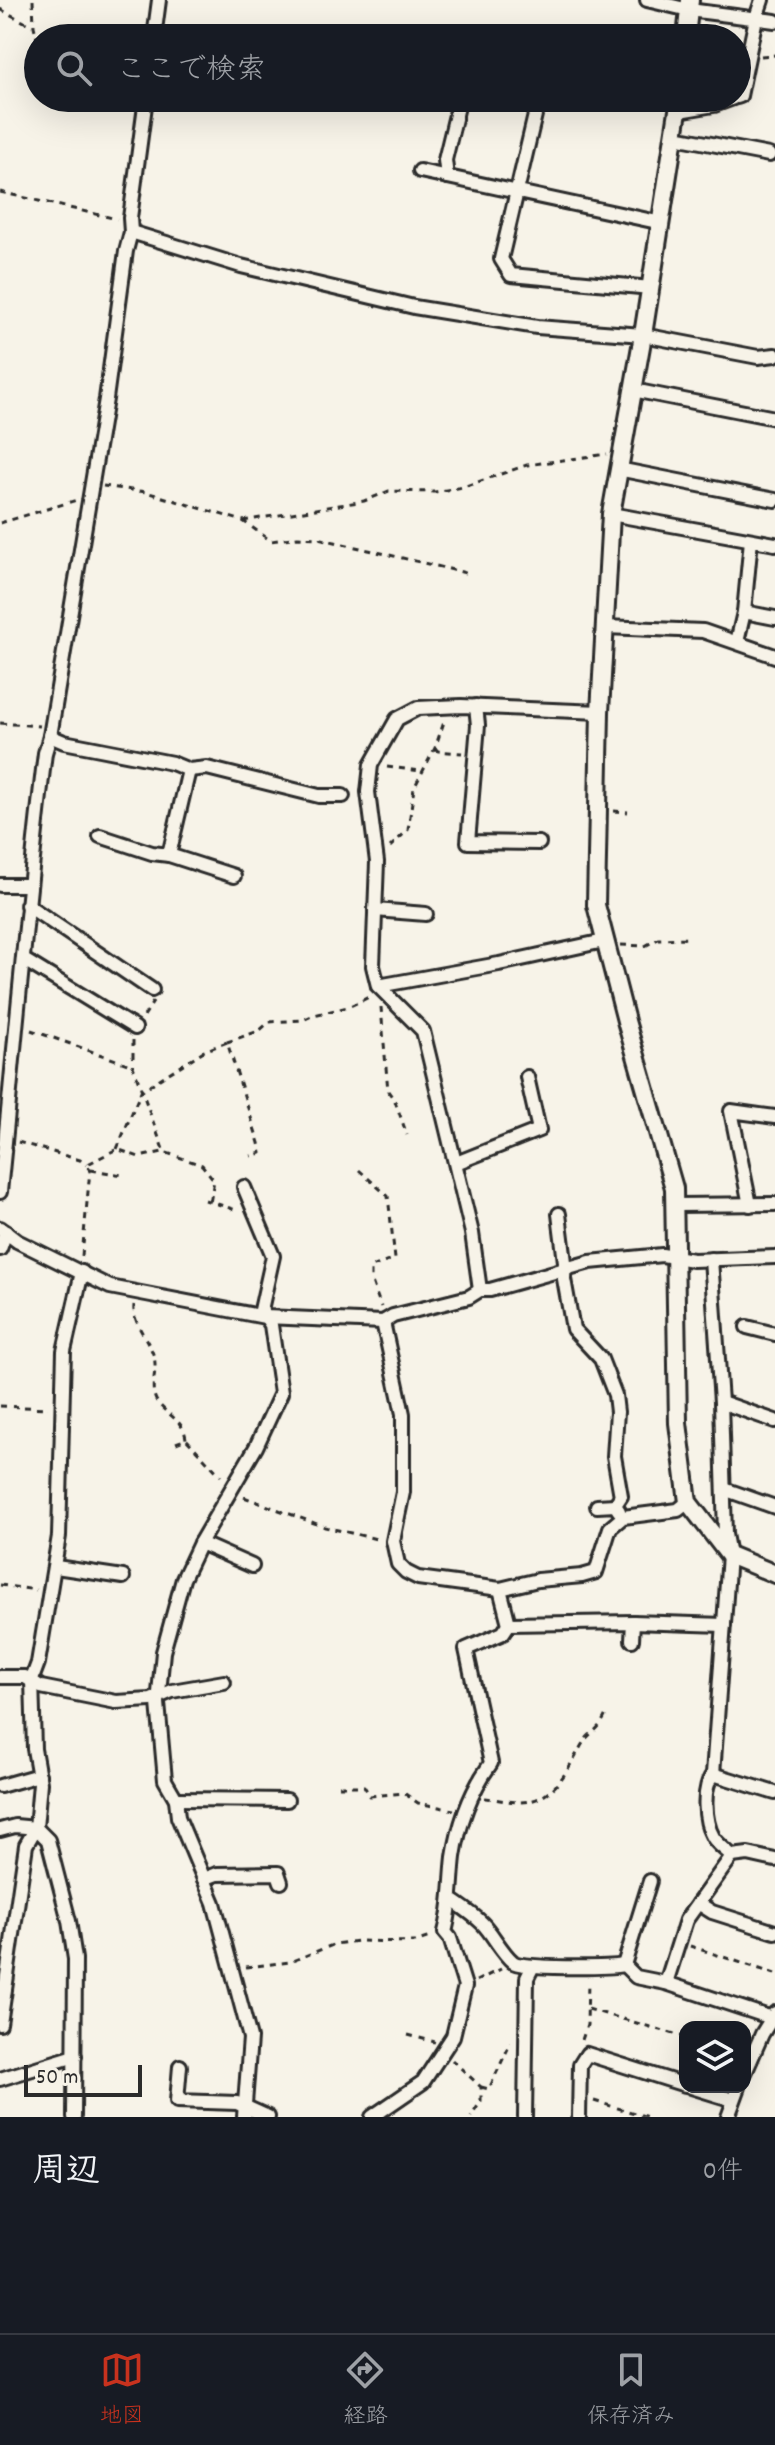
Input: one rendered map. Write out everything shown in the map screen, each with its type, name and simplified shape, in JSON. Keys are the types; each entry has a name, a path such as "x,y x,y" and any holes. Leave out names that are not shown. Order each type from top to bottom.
{"street":[{"path":"156,24 159,0"},
{"path":"647,0 775,21"},
{"path":"751,53 762,0"},
{"path":"0,1192 29,885 45,753 131,232 130,218 145,112"},
{"path":"447,177 445,160 457,112"},
{"path":"536,112 501,259 511,275 651,288"},
{"path":"679,112 611,514 600,712 596,905 674,1188 678,1423 688,1502 729,1555 775,1574"},
{"path":"675,137 769,155"},
{"path":"420,171 662,223"},
{"path":"131,232 241,266 414,307 537,327 643,335 758,357 775,355"},
{"path":"633,390 775,418"},
{"path":"619,462 775,500"},
{"path":"611,514 775,544"},
{"path":"737,642 744,612 751,540"},
{"path":"744,612 775,618"},
{"path":"605,627 703,631 775,656"},
{"path":"480,1290 472,1233 423,1031 378,986 373,966 377,862 368,792 371,765 397,719 418,708 476,706 600,712"},
{"path":"476,706 468,842 539,843"},
{"path":"50,736 64,742 172,763 189,770 207,768 319,796 343,796"},
{"path":"169,855 189,770"},
{"path":"100,836 234,876"},
{"path":"0,885 29,885"},
{"path":"27,905 152,990"},
{"path":"375,910 426,914"},
{"path":"378,986 606,946"},
{"path":"24,960 135,1028"},
{"path":"0,1034 9,1035 16,1041"},
{"path":"456,1163 539,1130 527,1077"},
{"path":"750,1205 731,1111 775,1117"},
{"path":"244,1187 273,1256 261,1310 271,1325 281,1393 236,1485 200,1543 183,1579 163,1652 159,1697 165,1780 176,1799 178,1817 214,1903 250,2038 245,2112"},
{"path":"676,1205 775,1204"},
{"path":"559,1214 566,1269 564,1279 573,1329 601,1359 615,1395 614,1456 621,1496 615,1505"},
{"path":"0,1249 3,1230 17,1241 110,1287 265,1317 383,1322 393,1316 469,1297 480,1290 590,1262 662,1255 693,1260 775,1257"},
{"path":"711,1259 721,1402 725,1534 729,1555 713,1774 707,1781 706,1818 714,1839 732,1856"},
{"path":"0,2024 26,1845 36,1828 39,1775 34,1749 32,1679 38,1663 56,1567 64,1351 82,1272"},
{"path":"383,1322 403,1414 403,1492 393,1541 398,1564 406,1572 418,1578 500,1589 596,1572 610,1528 623,1517 678,1510 688,1502"},
{"path":"747,1327 775,1334"},
{"path":"721,1402 775,1421"},
{"path":"724,1489 775,1507"},
{"path":"597,1506 615,1505"},
{"path":"615,1505 623,1517"},
{"path":"200,1543 252,1566"},
{"path":"56,1567 123,1577"},
{"path":"372,2117 423,2082 453,2036 465,1986 450,1938 445,1932 452,1900 454,1857 474,1787 491,1763 466,1649 503,1633 509,1624 500,1589"},
{"path":"509,1624 633,1622 724,1625"},
{"path":"632,1640 633,1622"},
{"path":"0,1677 32,1679 41,1687 116,1702 159,1697 172,1691 224,1682"},
{"path":"713,1774 775,1793"},
{"path":"0,1786 39,1775"},
{"path":"176,1799 287,1800"},
{"path":"0,1830 15,1826 36,1828 48,1840 69,1921 75,1959 74,2117"},
{"path":"666,1983 686,1920 732,1856 748,1854 775,1860"},
{"path":"204,1879 217,1874 278,1873 281,1882"},
{"path":"624,1965 650,1881"},
{"path":"452,1900 481,1921 514,1963 532,1968 544,1965 605,1968 624,1965"},
{"path":"698,1903 712,1912 775,1932"},
{"path":"624,1965 636,1977 666,1983 774,2017 751,2061"},
{"path":"525,2117 527,1978 532,1968"},
{"path":"579,2117 580,2065 587,2054 679,2083"},
{"path":"0,2079 75,2056"},
{"path":"180,2066 177,2101 237,2103 245,2112 268,2117"},
{"path":"710,2093 733,2100"},
{"path":"728,2117 736,2093"}],"path":[{"path":"33,0 34,24"},
{"path":"0,9 30,24"},
{"path":"0,192 122,220 131,232"},
{"path":"0,523 90,491 146,492 243,521 364,501 389,491 435,492 463,487 527,465 608,454 619,462"},
{"path":"243,521 271,541 318,538 470,574"},
{"path":"377,862 408,830 410,804 422,771 435,748 445,719 445,706"},
{"path":"0,723 41,726 50,736"},
{"path":"435,748 438,751 475,753"},
{"path":"371,765 422,771"},
{"path":"606,946 645,946 658,939 690,938"},
{"path":"86,1165 117,1149 141,1091 202,1052 259,1031 269,1022 303,1020 348,1007 371,996 378,986"},
{"path":"378,986 388,1091 395,1101 407,1135"},
{"path":"152,990 157,996 135,1028 133,1066 164,1152"},
{"path":"17,1026 133,1066"},
{"path":"227,1042 259,1143 261,1153 251,1156"},
{"path":"6,1138 80,1160 90,1170 123,1175"},
{"path":"117,1149 139,1157 164,1152 202,1165 214,1180 210,1203"},
{"path":"82,1272 90,1170"},
{"path":"359,1170 388,1196 395,1259 371,1267 371,1279 383,1322"},
{"path":"205,1200 257,1219"},
{"path":"135,1292 133,1314 153,1353 156,1369 152,1388 157,1402 178,1421 186,1439 227,1482 236,1485 236,1494 325,1527 393,1541"},
{"path":"0,1406 62,1410"},
{"path":"176,1443 186,1439"},
{"path":"0,1585 51,1592"},
{"path":"231,1968 290,1962 335,1944 358,1941 415,1942 445,1932"},
{"path":"679,1942 775,1974"},
{"path":"465,1986 514,1963"},
{"path":"586,1967 590,1992 587,2025 580,2044 587,2054"},
{"path":"588,2009 679,2035"},
{"path":"408,2035 441,2043 444,2053 481,2087 489,2089 513,2037 527,2028"},
{"path":"471,2117 481,2101 481,2087"},
{"path":"580,2096 648,2117"}]}
